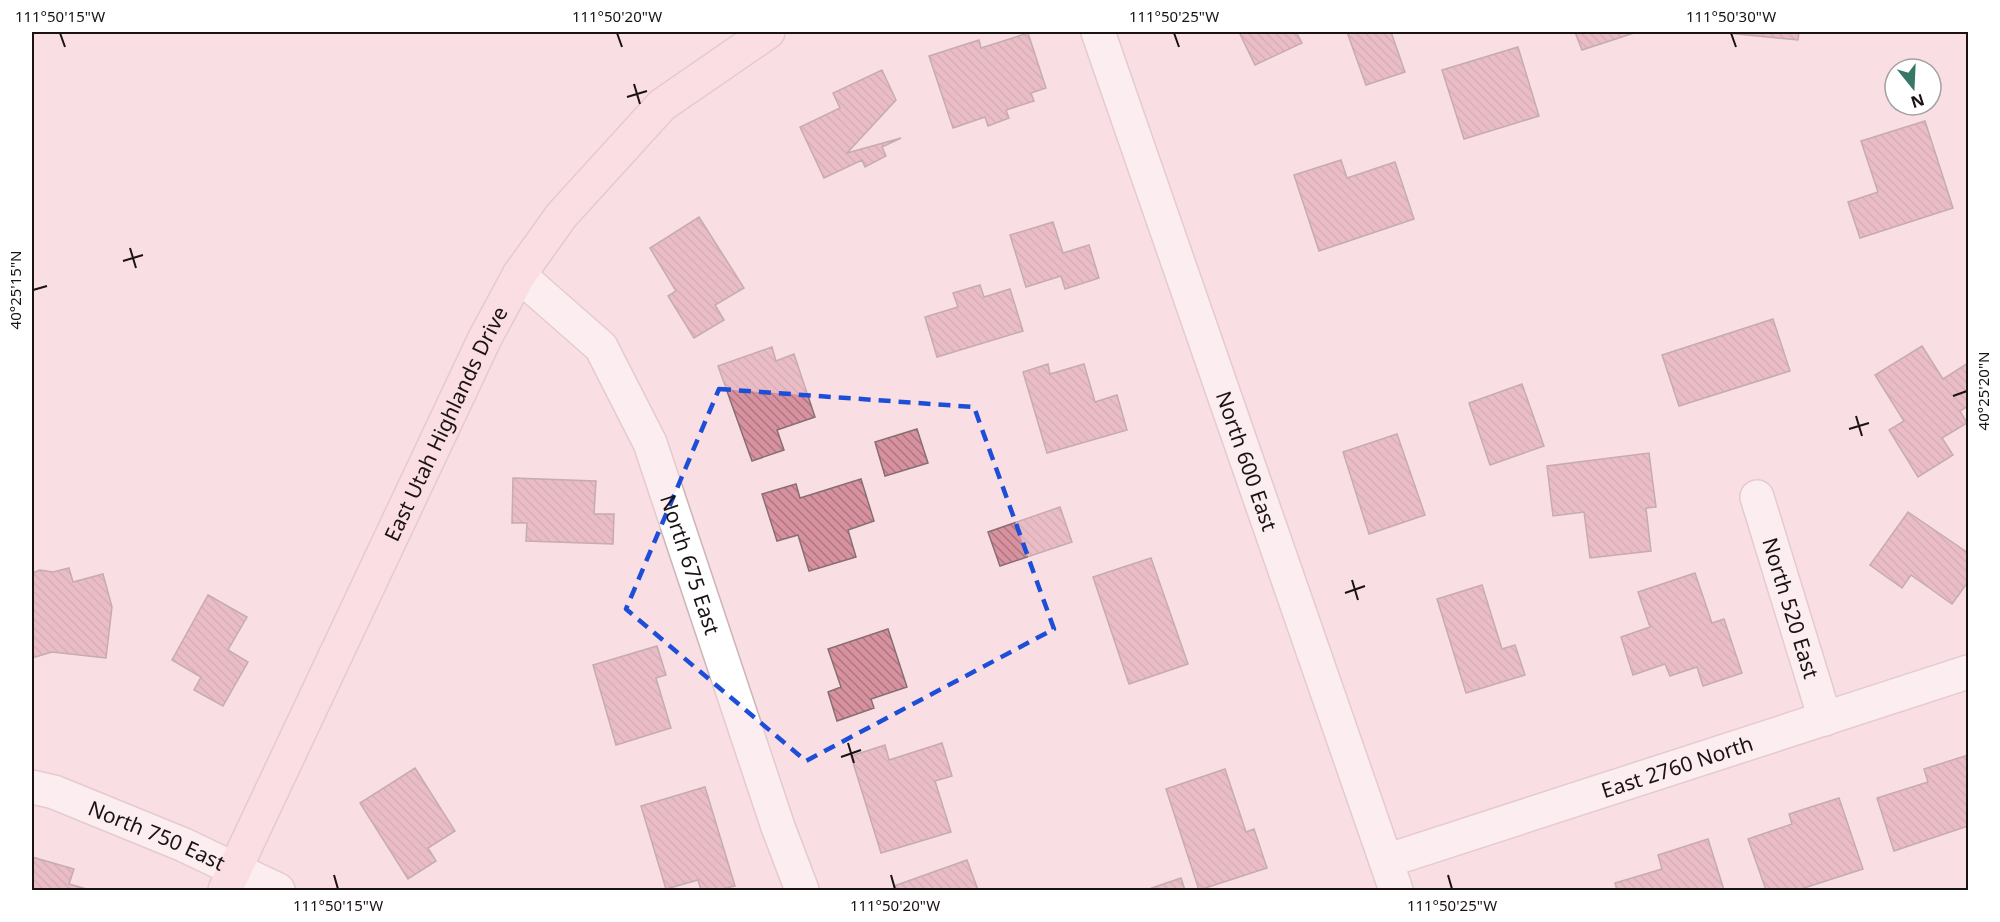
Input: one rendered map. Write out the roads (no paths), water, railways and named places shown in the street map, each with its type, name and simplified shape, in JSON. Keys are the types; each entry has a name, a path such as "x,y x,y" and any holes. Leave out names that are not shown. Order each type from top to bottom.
{"street":[{"name":"East Utah Highlands Drive","path":"230,880 484,338 519,275 561,216 662,105 768,32"},
{"name":"North 600 East","path":"1098,32 1391,876"},
{"name":"North 675 East","path":"519,275 602,348 650,442 778,827 802,891"},
{"name":"North 520 East","path":"1757,497 1825,719"},
{"name":"East 2760 North","path":"1391,876 1825,719 1968,672"},
{"name":"North 750 East","path":"32,787 65,796 184,845 230,880 278,891"}]}
